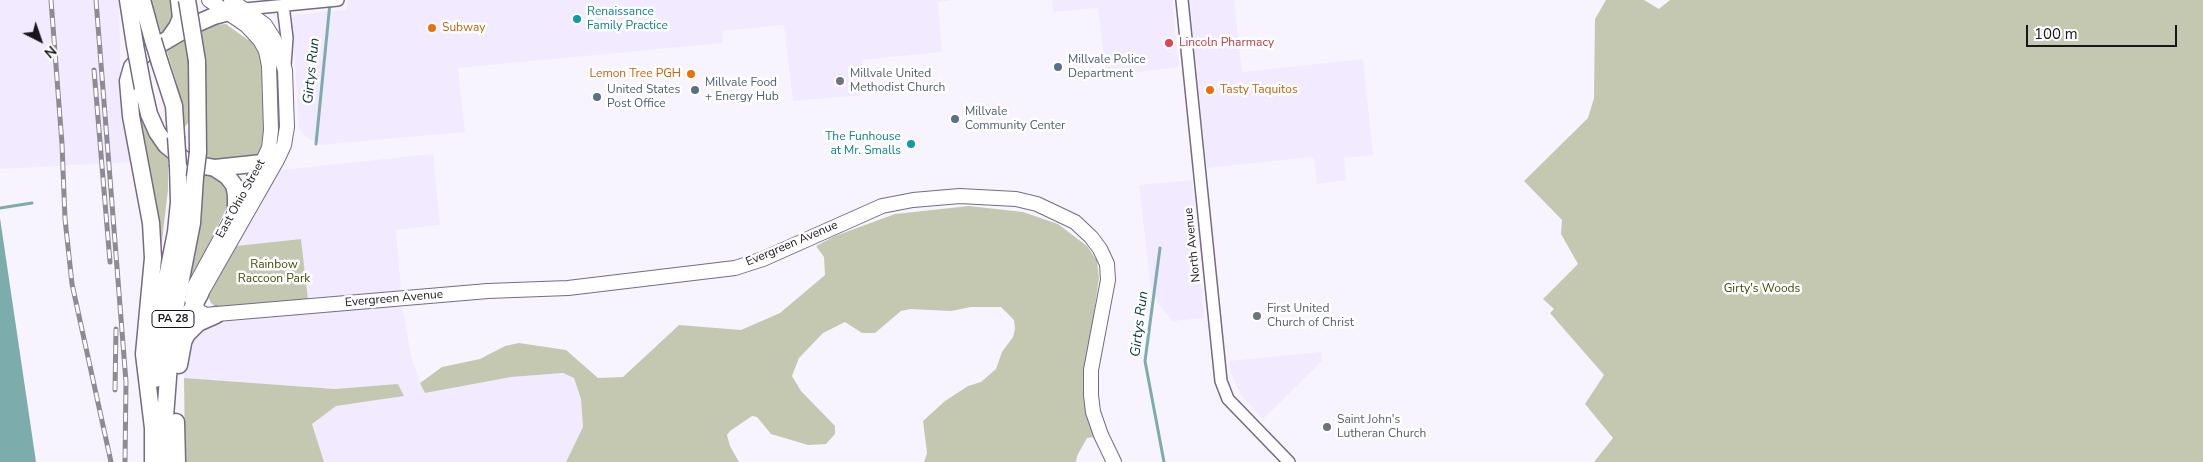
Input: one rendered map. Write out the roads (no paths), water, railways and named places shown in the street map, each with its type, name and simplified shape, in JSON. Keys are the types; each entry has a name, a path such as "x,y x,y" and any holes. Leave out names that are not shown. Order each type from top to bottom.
{"highway":[{"path":"128,0 143,88 153,123 166,146 188,162 215,168 262,163"},
{"name":"PA 28","path":"142,0 161,39 160,63 174,106 179,202 176,232 158,323 153,462"},
{"path":"153,428 144,354 153,258 151,223 130,110 128,81 132,67 145,53 177,27 181,18 179,0"},
{"name":"PA 28","path":"165,462 165,417 172,325 192,222 198,152 197,61 187,0"},
{"path":"161,39 235,7"},
{"path":"215,168 227,176 234,185 236,209"},
{"path":"177,462 177,393 181,346 188,316 197,299"},
{"path":"181,346 187,334 198,323 216,315"}],"main road":[{"name":"East Ohio Street","path":"209,0 235,7 265,25 274,39 285,70 287,127 284,145 197,299 191,296 194,287 262,163 269,148 272,130 269,66 266,51 235,7"},
{"name":"Evergreen Avenue","path":"216,315 478,292 568,288 735,268 763,259 882,206 960,196 1016,199 1038,204 1074,222 1096,243 1107,264 1108,280 1091,370 1091,395 1101,435 1114,462"},
{"path":"197,299 199,312 206,315 216,315"}],"street":[{"path":"235,7 338,0"},
{"name":"North Avenue","path":"1182,0 1221,381 1228,399 1289,462"},
{"path":"283,5 287,38 285,70"}],"waterway":[{"name":"Girtys Run","path":"316,144 330,3"},
{"name":"Girtys Run","path":"0,208 32,203"},
{"name":"Girtys Run","path":"1160,248 1145,361 1164,462"}],"railway":[{"path":"51,0 62,144 65,219 72,284 111,462"},
{"path":"96,0 126,382 125,462"},
{"path":"94,70 110,262"},
{"path":"115,390 116,329"}],"place":[{"name":"Renaissance Family Practice","path":"577,19"},
{"name":"Subway","path":"432,28"},
{"name":"Lincoln Pharmacy","path":"1169,43"},
{"name":"Millvale Police Department","path":"1058,67"},
{"name":"Lemon Tree PGH","path":"691,74"},
{"name":"Millvale United Methodist Church","path":"840,81"},
{"name":"Millvale Food + Energy Hub","path":"695,90"},
{"name":"Tasty Taquitos","path":"1210,90"},
{"name":"United States Post Office","path":"597,97"},
{"name":"Millvale Community Center","path":"955,119"},
{"name":"The Funhouse at Mr. Smalls","path":"911,144"},
{"name":"First United Church of Christ","path":"1257,316"},
{"name":"Saint John's Lutheran Church","path":"1327,427"}],"park label":[{"name":"Rainbow Raccoon Park","path":"274,272"},
{"name":"Girty's Woods","path":"1762,289"}]}
